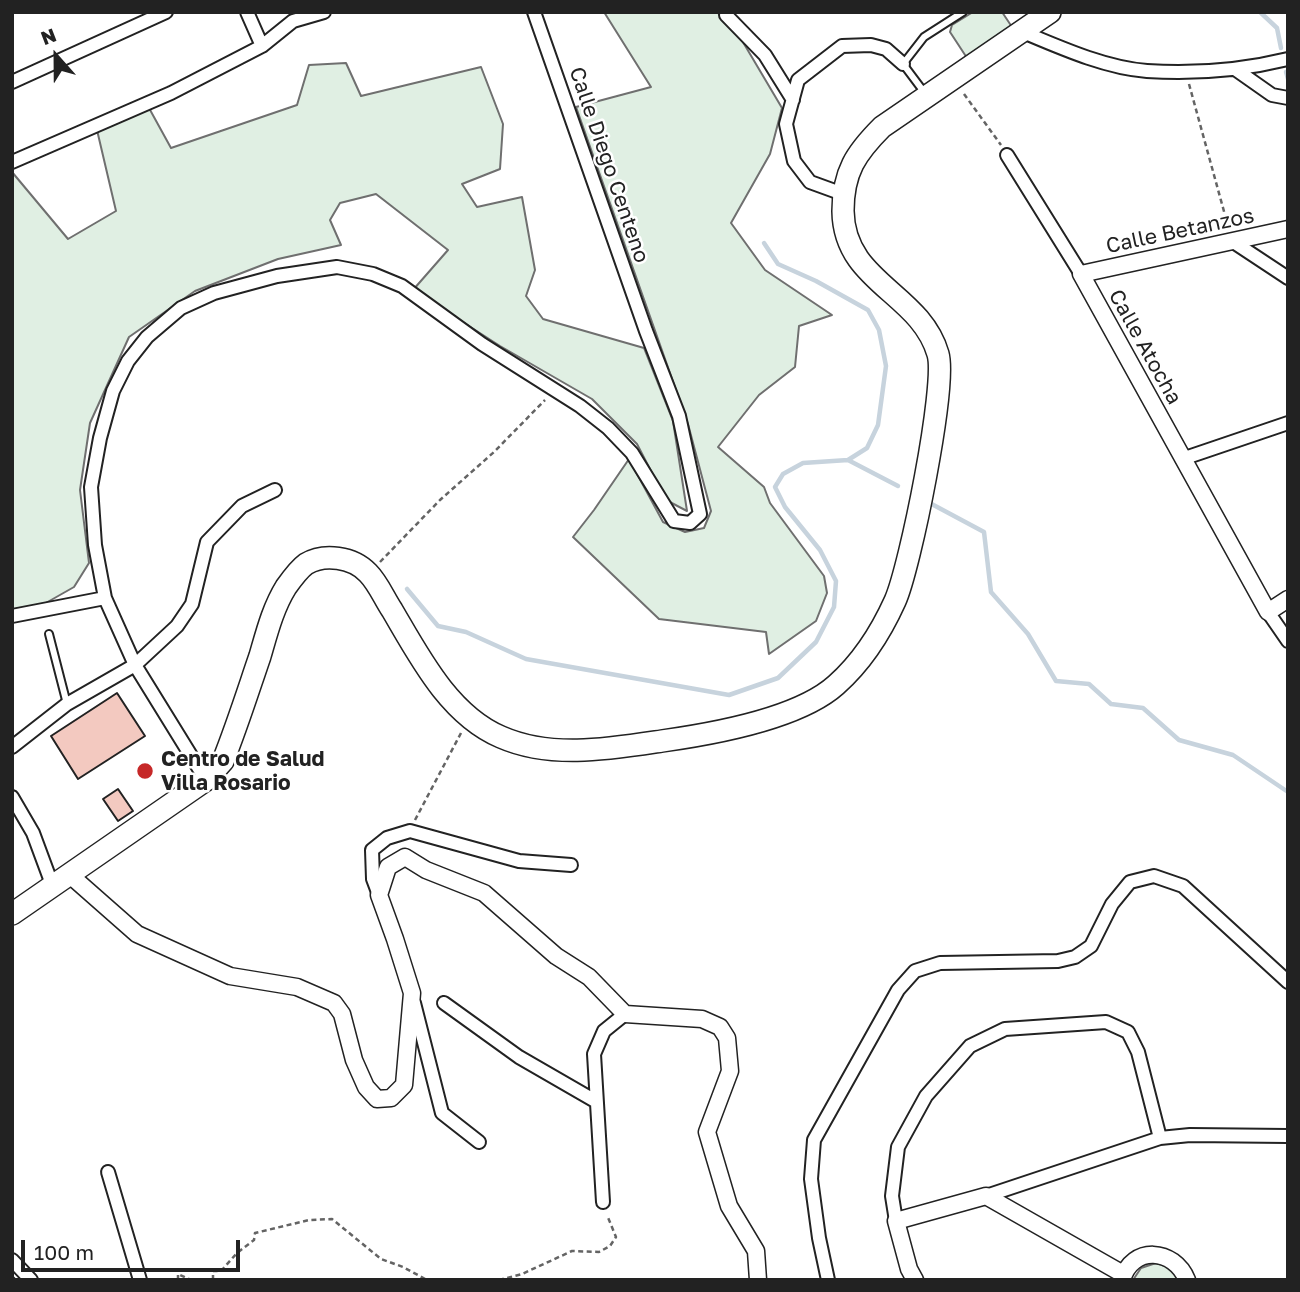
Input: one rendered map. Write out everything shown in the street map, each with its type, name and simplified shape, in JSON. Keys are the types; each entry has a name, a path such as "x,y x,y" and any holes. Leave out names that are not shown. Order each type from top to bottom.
{"main road":[{"path":"12,914 206,780 223,761 275,608 288,584 306,565 326,558 344,559 368,572 439,685 467,717 500,737 546,750 605,750 706,735 794,710 834,687 867,652 897,598 914,531 932,430 940,358 932,336 916,316 862,267 850,249 843,225 843,194 849,169 863,146 882,127 1050,12"}],"street":[{"path":"12,82 166,12"},
{"path":"247,12 262,46"},
{"path":"12,162 171,93 262,46 290,17 324,12"},
{"name":"Calle Diego Centeno","path":"534,12 646,331 679,416 700,514 690,523 674,521 632,453 580,405 552,388"},
{"path":"726,15 765,55 793,100"},
{"path":"1023,32 1081,56 1145,71 1253,68 1288,59"},
{"path":"843,194 810,182 794,161 786,124 798,80 842,46 871,45 886,49 904,64"},
{"path":"1235,69 1272,95 1288,98"},
{"name":"Calle Atocha","path":"1007,155 1081,274 1268,612 1288,641"},
{"name":"Calle Betanzos","path":"1081,274 1288,229"},
{"path":"1232,241 1288,278"},
{"path":"206,780 135,665 105,598 95,545 91,487 100,438 113,391 128,361 146,337 181,308 214,293 277,276 337,267 373,274 402,286 482,344 552,388"},
{"path":"1182,459 1288,423"},
{"path":"12,747 67,704 135,665 177,626 192,604 207,542 242,506 275,490"},
{"path":"12,616 105,598"},
{"path":"1268,612 1288,599"},
{"path":"12,797 61,881 137,934 230,976 297,986 334,1003 342,1014 354,1060 362,1078 377,1099 391,1098 404,1085 412,993"},
{"path":"479,1142 442,1113 412,993 396,939 373,879 372,850 387,838 410,831 519,861 571,865"},
{"path":"379,895 388,866 405,857 426,870 484,893 556,956 589,977 625,1014 702,1019 720,1027 727,1038 730,1071 707,1132 729,1206 756,1251 758,1280"},
{"path":"828,1280 811,1179 814,1140 898,990 915,971 940,963 1058,961 1075,957 1091,946 1112,904 1130,883 1154,876 1183,886 1288,982"},
{"path":"444,1003 519,1057 597,1102"},
{"path":"603,1202 594,1054 604,1031 625,1014"},
{"path":"915,1280 909,1269 892,1196 898,1147 926,1096 970,1046 1005,1029 1106,1022 1128,1032 1138,1052 1160,1138"},
{"path":"896,1221 986,1196 1160,1138 1190,1135 1288,1136"},
{"path":"108,1172 140,1280"},
{"path":"986,1196 1122,1277 1139,1258 1162,1255 1173,1260 1187,1280"},
{"path":"12,1260 31,1280"}],"lane":[{"path":"927,97 904,64 924,37 963,12"},
{"path":"49,635 67,704"}],"path":[{"path":"1185,71 1232,241"},
{"path":"954,79 1007,155"},
{"path":"380,561 440,500 494,453 540,407 552,388"},
{"path":"410,831 467,717"},
{"path":"499,1280 522,1274 572,1251 599,1252 610,1246 616,1237 603,1202"},
{"path":"213,1280 213,1272 221,1271 237,1253 254,1240 255,1233 309,1220 332,1219 381,1259 403,1266 427,1280"},
{"path":"178,1280 178,1274 191,1280"}],"green space":[{"path":"604,12 717,12 737,32 782,108 770,154 731,223 765,270 832,315 799,326 795,367 759,395 718,447 764,487 770,503 824,576 827,593 816,621 769,654 766,632 659,619 573,537 629,459 663,522 685,532 704,528 711,511 688,424 576,107 651,87"},
{"path":"973,12 1002,12 1014,30 969,61 950,32 952,25"},
{"path":"346,63 361,96 481,67 503,124 500,169 462,184 477,207 522,197 535,270 526,296 543,319 644,348 673,421 687,511 666,500 637,444 592,399 500,346 413,290 448,250 376,194 340,203 330,220 341,245 278,259 195,291 129,337 90,423 80,490 89,563 74,587 37,608 12,614 12,172 68,239 116,211 97,130 149,108 171,148 297,105 309,65"},
{"path":"1156,1263 1171,1268 1179,1280 1133,1280 1141,1268"}],"building":[{"path":"117,693 145,736 78,779 51,736"},
{"path":"118,789 133,811 118,821 103,799"}],"waterway":[{"path":"1260,12 1277,28 1281,48"},
{"path":"1286,72 1288,79"},
{"path":"764,243 778,264 816,281 868,310 879,330 886,366 878,425 867,448 848,460"},
{"path":"407,589 438,626 466,632 526,659 729,695 778,678 816,642 834,607 836,581 820,550 785,507 775,487 783,474 803,463 848,460 898,486"},
{"path":"926,501 984,532 991,592 1028,634 1056,681 1089,684 1111,704 1143,708 1179,740 1233,755 1288,792"}],"wall":[{"path":"12,1277 15,1280"}],"place":[{"name":"Centro de Salud Villa Rosario","path":"145,771"}]}
